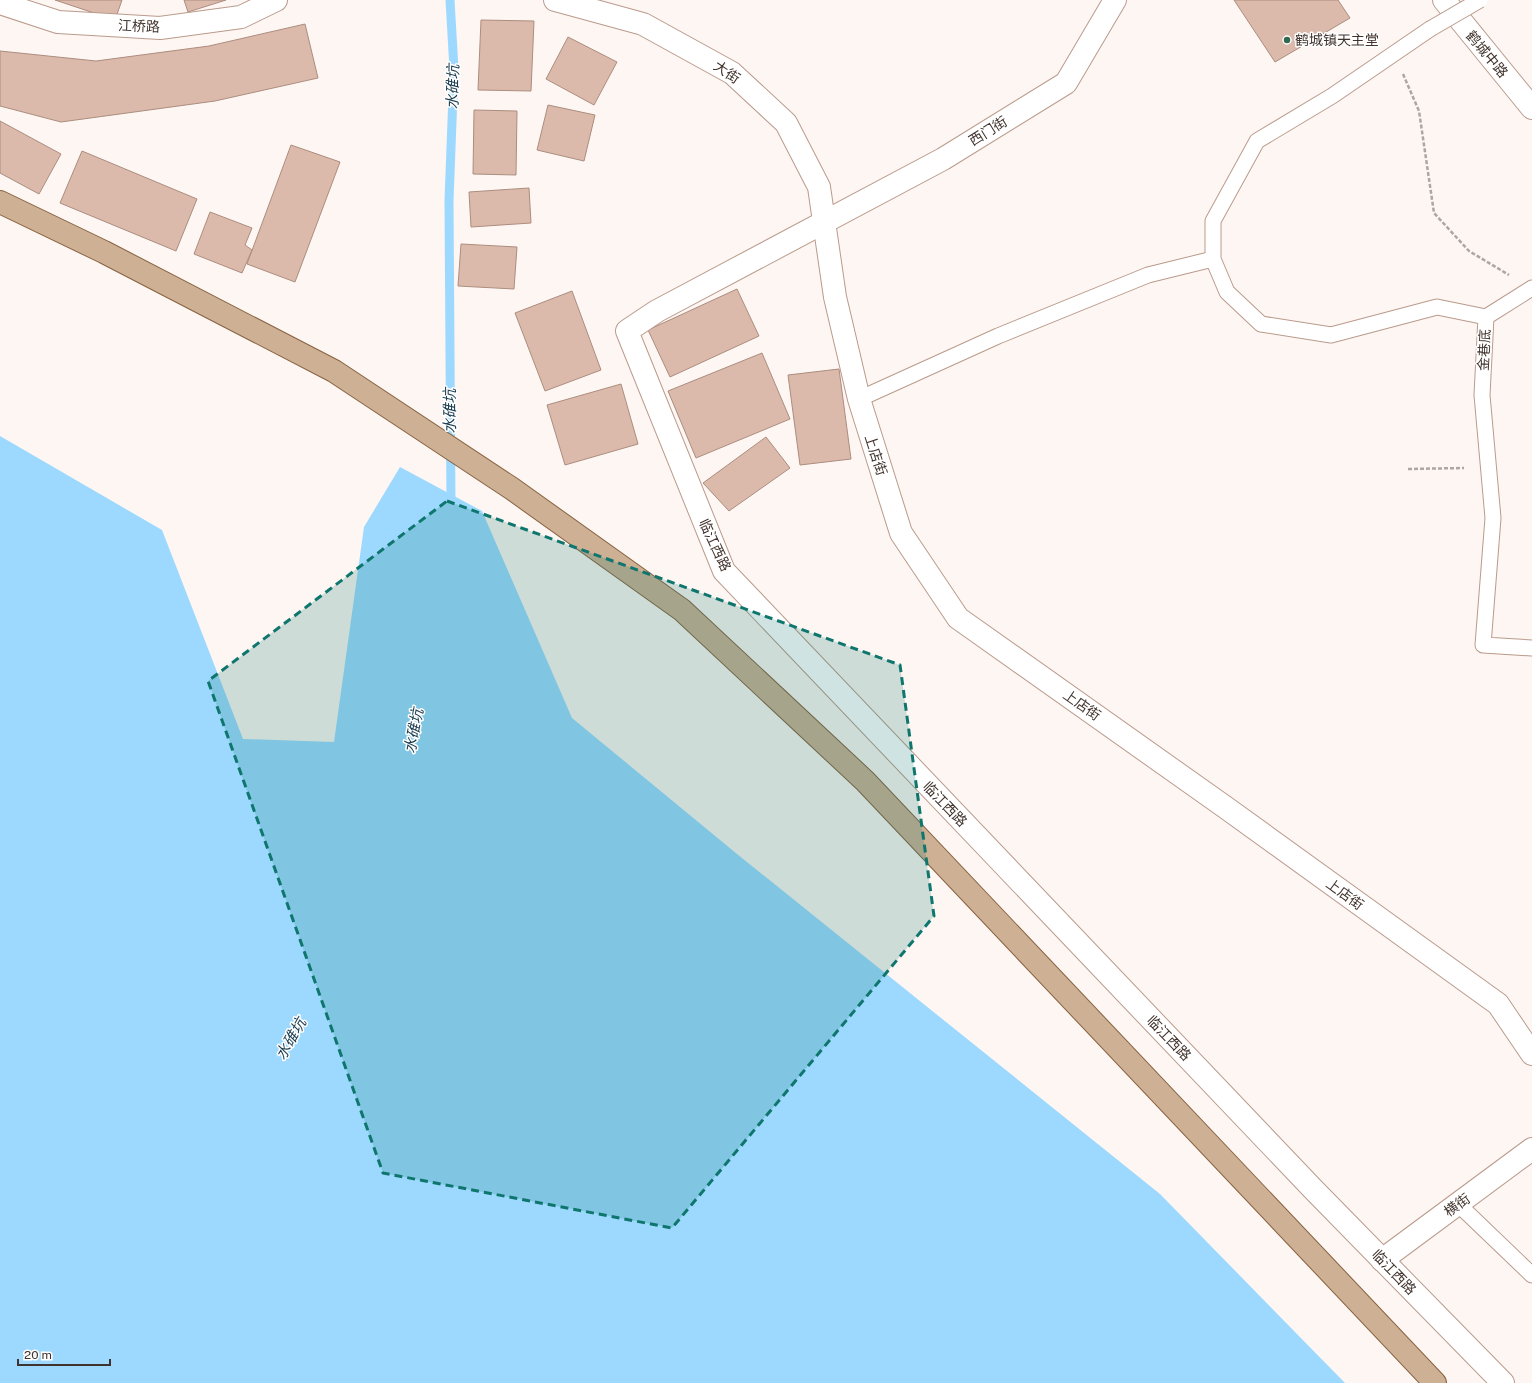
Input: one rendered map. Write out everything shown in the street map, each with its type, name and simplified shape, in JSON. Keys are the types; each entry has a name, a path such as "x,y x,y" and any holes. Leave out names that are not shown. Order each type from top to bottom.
{"main road":[{"path":"0,202 104,252 334,371 511,488 682,610 865,780 1436,1383"}],"street":[{"name":"江桥路","path":"0,3 58,22 160,28 241,17 276,0"},
{"name":"大街","path":"555,0 643,24 732,73 786,123 819,187 824,224"},
{"name":"西门街","path":"824,224 944,159 1066,83 1115,0"},
{"name":"鹤城中路","path":"1444,0 1532,108"},
{"name":"上店街","path":"824,224 835,297 859,399 901,533 958,618 1225,807 1498,1004 1532,1054"},
{"name":"临江西路","path":"824,224 657,311 627,331 724,571 1382,1260 1503,1383"},
{"name":"横街","path":"1382,1260 1532,1150"}],"lane":[{"path":"859,399 998,336 1148,275 1212,259 1213,221 1257,141 1332,96 1430,30 1480,0"},
{"name":"金巷底","path":"1212,259 1226,292 1261,324 1331,335 1437,307 1486,317 1482,395 1493,518 1483,645 1532,648"},
{"path":"1486,317 1532,288"},
{"path":"1458,1204 1532,1275"}],"path":[{"path":"1394,54 1419,111 1434,213 1469,251 1532,288"},
{"path":"1408,469 1489,467"}],"highlighted area":[{"path":"447,501 900,665 934,916 672,1228 383,1173 208,681"}],"water":[{"path":"0,436 162,530 243,739 334,742 364,527 400,467 482,511 572,718 737,854 1160,1194 1345,1383 0,1383"}],"building":[{"path":"55,0 122,0 115,20"},
{"path":"184,0 226,0 188,12"},
{"name":"鹤城镇天主堂","path":"1234,0 1338,0 1350,18 1275,62"},
{"path":"481,20 534,21 531,91 478,90"},
{"path":"305,24 318,78 215,101 61,122 0,106 0,51 96,61 209,46"},
{"path":"568,37 617,62 594,105 546,79"},
{"path":"548,105 595,115 584,161 537,150"},
{"path":"474,110 517,111 516,175 473,174"},
{"path":"0,121 61,154 39,194 0,173"},
{"path":"291,145 340,162 295,282 247,264"},
{"path":"82,151 197,199 176,251 60,203"},
{"path":"529,188 531,223 471,227 469,192"},
{"path":"210,212 252,228 245,245 252,250 242,273 194,254"},
{"path":"461,244 517,247 514,289 458,286"},
{"path":"737,289 759,336 670,377 648,330"},
{"path":"572,291 601,370 545,391 515,313"},
{"path":"762,353 790,419 696,458 668,391"},
{"path":"839,369 851,459 800,465 788,375"},
{"path":"621,384 638,444 565,465 547,405"},
{"path":"766,437 790,468 729,511 703,483"}],"waterway":[{"name":"水碓坑","path":"450,0 454,69 449,200 451,506"}],"place":[{"name":"鹤城镇天主堂","path":"1287,40"}]}
